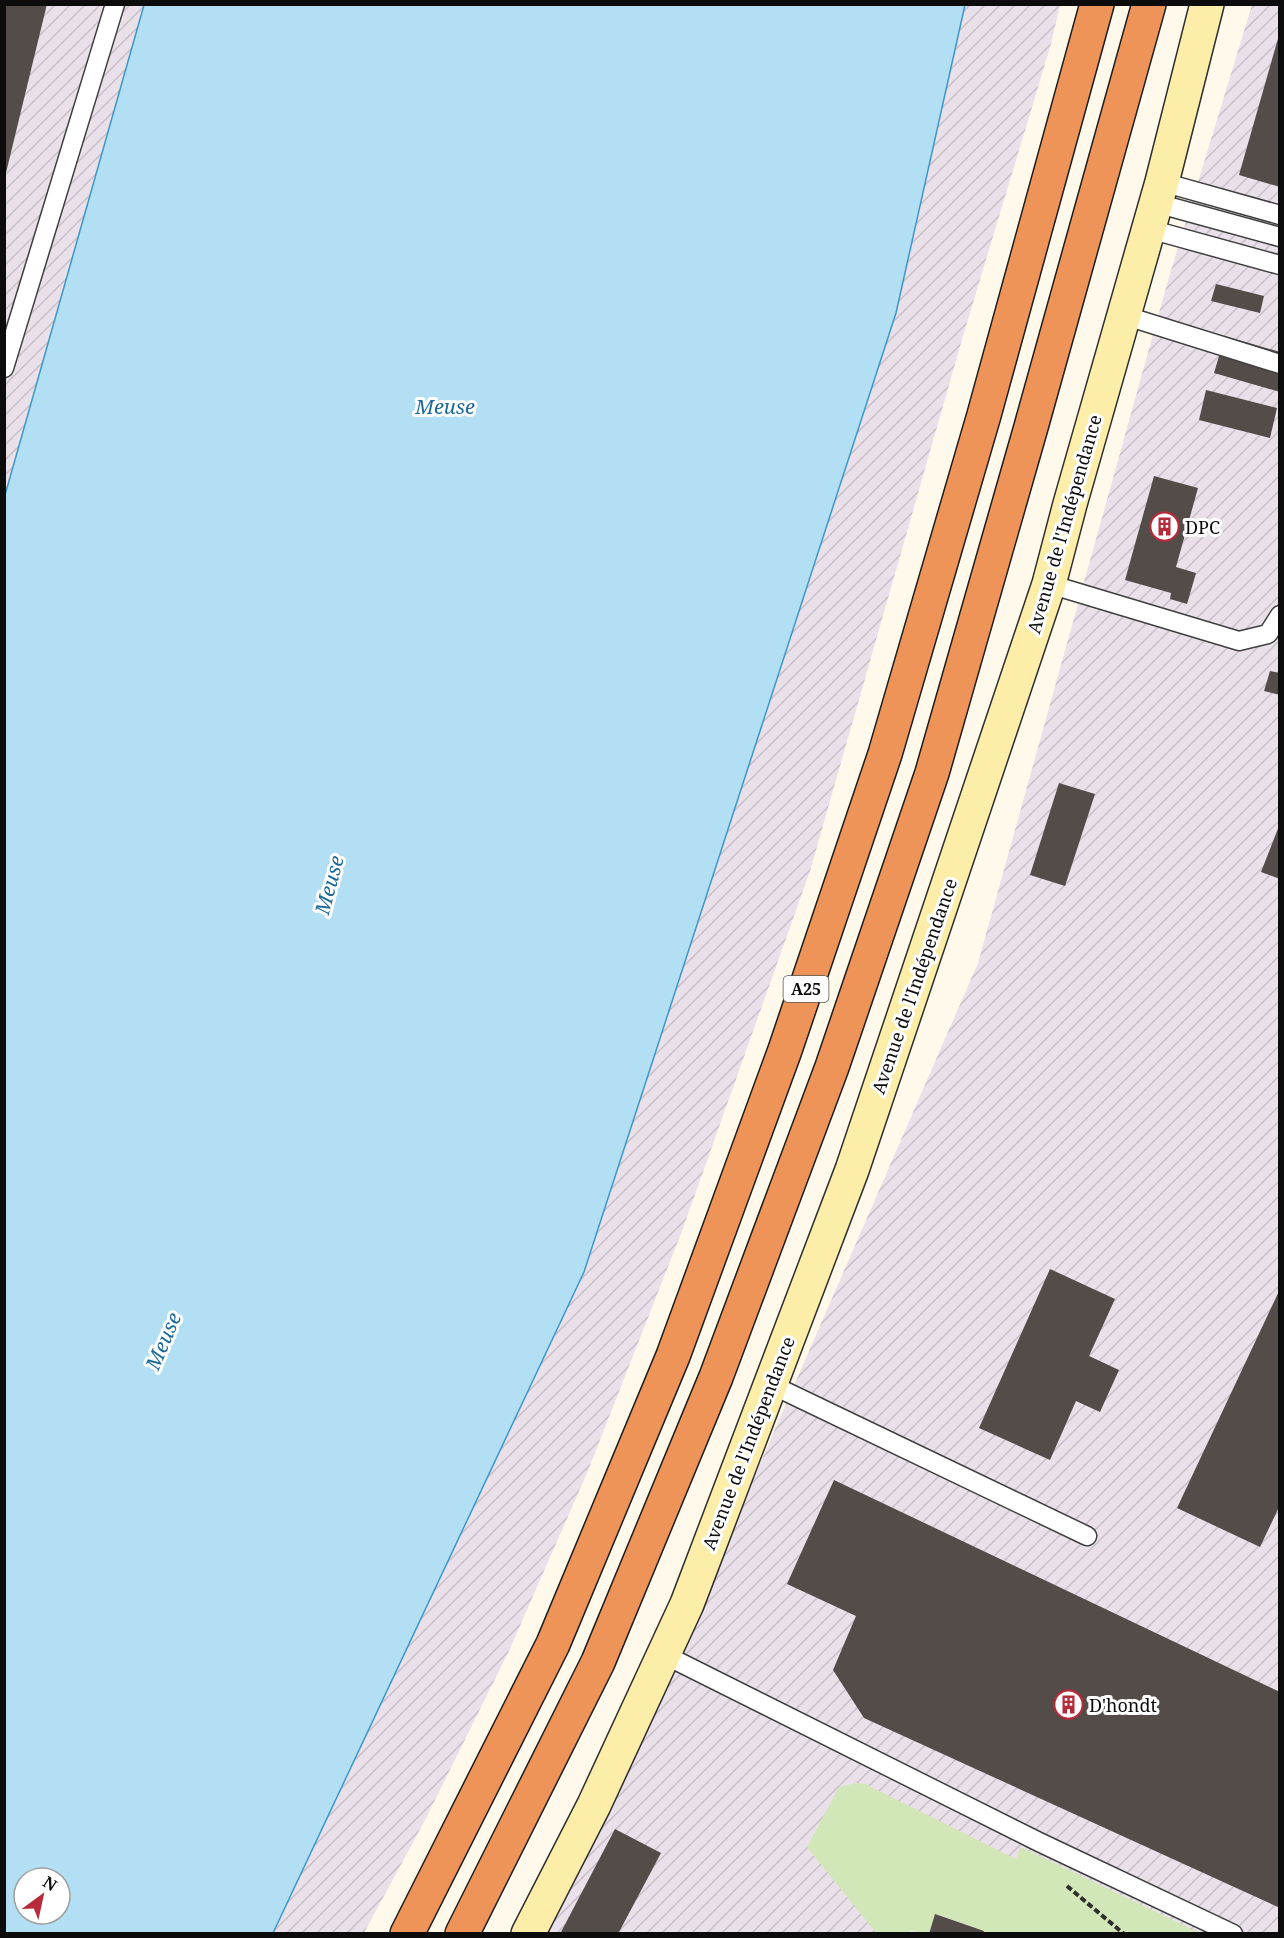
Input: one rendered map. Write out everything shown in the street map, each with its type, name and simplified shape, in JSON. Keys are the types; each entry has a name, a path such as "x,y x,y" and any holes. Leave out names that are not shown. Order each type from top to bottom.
{"highway":[{"name":"A25","path":"407,1934 553,1644 673,1356 785,1050 885,754 984,415 1097,4"},
{"name":"A25","path":"462,1934 598,1662 716,1377 832,1067 932,772 1149,4"}],"main road":[{"name":"Avenue de l'Indépendance","path":"528,1934 594,1805 687,1604 852,1170 1049,584 1123,315 1156,205 1207,4"}],"lane":[{"path":"4,368 115,4"},
{"path":"1156,205 1280,214"},
{"path":"1156,205 1280,237"},
{"path":"1156,205 1280,265"},
{"path":"1123,315 1280,364"},
{"path":"1049,584 1239,641 1268,634 1280,615"},
{"path":"771,1384 1087,1536"},
{"path":"665,1655 1039,1842 1233,1934"}],"shaded area":[{"path":"4,5 144,5 5,495 4,495"},
{"path":"965,5 1060,5 1051,44 963,336 810,871 682,1231 587,1473 508,1653 425,1820 364,1933 273,1934 584,1272 896,313"},
{"path":"1252,5 1279,5 1279,1933 540,1934 641,1737 978,963 1169,277"}],"green space":[{"path":"856,1783 865,1784 1016,1859 1021,1847 1200,1933 983,1933 984,1931 936,1914 929,1933 911,1930 909,1933 876,1933 807,1847 839,1787"}],"water":[{"name":"Meuse","path":"144,5 965,5 896,313 584,1272 273,1933 5,1933 5,495"}],"building":[{"path":"4,4 47,4 5,177 4,176"},
{"path":"1280,35 1280,187 1239,175"},
{"path":"1216,284 1264,296 1260,313 1211,301"},
{"path":"1225,336 1280,352 1280,392 1214,373"},
{"path":"1206,390 1277,408 1270,438 1199,420"},
{"name":"DPC","path":"1154,476 1198,488 1176,567 1196,573 1187,604 1170,599 1171,593 1125,580"},
{"path":"1270,671 1280,673 1280,695 1264,691"},
{"path":"1059,783 1095,794 1065,886 1030,875"},
{"path":"1280,826 1280,879 1261,872"},
{"path":"1050,1269 1115,1299 1089,1356 1119,1370 1100,1412 1076,1401 1050,1460 979,1428"},
{"path":"1280,1289 1280,1505 1260,1547 1177,1508"},
{"name":"D'hondt","path":"834,1480 1280,1692 1280,1908 864,1718 833,1670 856,1616 787,1584"},
{"path":"615,1829 661,1853 618,1934 560,1934"},
{"path":"935,1914 984,1931 983,1934 929,1934"}],"place":[{"name":"DPC","path":"1164,527"},
{"name":"D'hondt","path":"1068,1705"}]}
